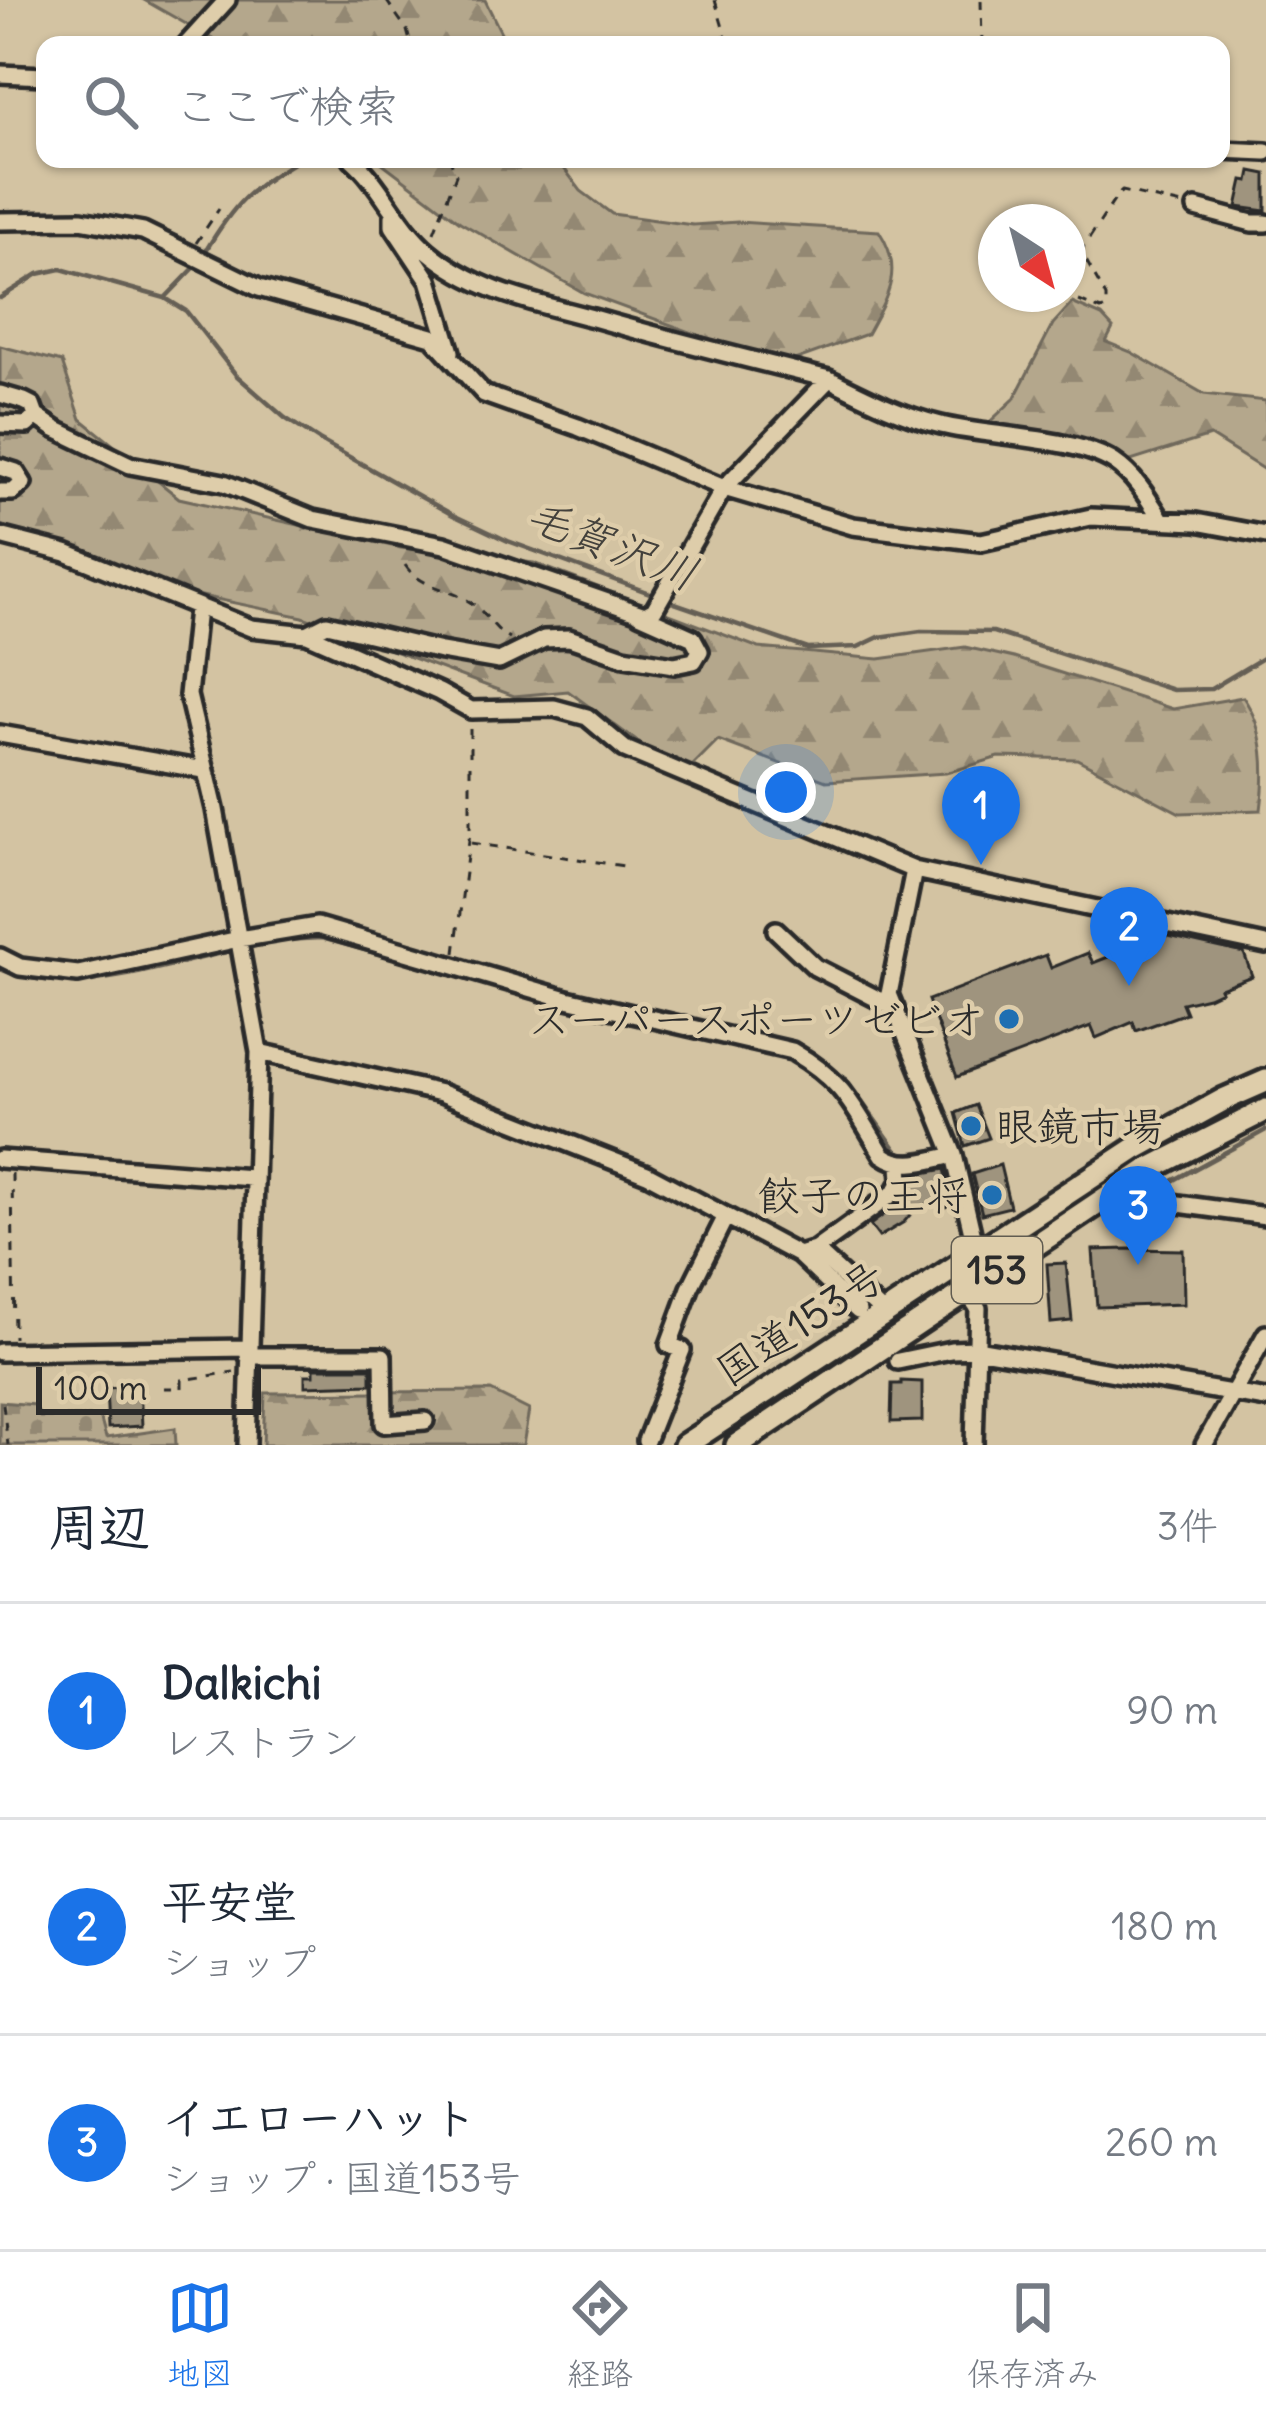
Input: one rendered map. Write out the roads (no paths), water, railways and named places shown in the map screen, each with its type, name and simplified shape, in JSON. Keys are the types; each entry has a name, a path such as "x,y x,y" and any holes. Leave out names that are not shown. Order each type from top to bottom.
{"highway":[{"name":"国道153号","path":"685,1445 1136,1148 1266,1082"},
{"name":"国道153号","path":"737,1445 1129,1183 1198,1142 1266,1111"}],"street":[{"path":"194,36 227,0"},
{"path":"0,74 36,76"},
{"path":"1230,150 1266,152"},
{"path":"363,168 393,213 427,250 475,284 684,344 829,379 934,424 1086,448 1115,463 1139,485 1161,519"},
{"path":"1196,208 1266,223"},
{"path":"393,213 393,226 429,280 454,360"},
{"path":"0,221 113,223 143,231 259,288 432,338 484,394 724,488 854,526 981,542 1091,517 1161,519 1266,535"},
{"path":"0,394 32,405 36,416 130,465 224,483 313,519 444,545 645,615 656,607 724,488 829,379"},
{"path":"0,424 27,424 36,416"},
{"path":"0,467 16,472 23,483 14,492 0,492"},
{"path":"0,536 66,553 251,628 307,634 471,710 554,708 587,717 625,749 914,870 1266,945"},
{"path":"307,634 327,624 499,661 544,639 569,638 624,657 674,664 694,661 700,651 693,638 620,605"},
{"path":"197,609 188,694 259,1052 247,1445"},
{"path":"0,734 205,770"},
{"path":"914,870 889,994 954,1155 977,1254"},
{"path":"0,957 20,967 78,974 317,926 567,1000 792,1051 842,1087 883,1155 900,1165 954,1155"},
{"path":"776,930 815,967 895,1008"},
{"path":"259,1052 441,1094 647,1174 807,1252 886,1315"},
{"path":"6,1159 252,1178"},
{"path":"807,1252 895,1192 901,1181 900,1165"},
{"path":"1129,1183 1142,1199 1266,1216"},
{"path":"646,1441 682,1350 669,1345 690,1288 726,1216"},
{"path":"807,1252 858,1311"},
{"path":"967,1291 978,1308 974,1445"},
{"path":"1204,1445 1266,1334"},
{"path":"898,1361 976,1349 1266,1399"},
{"path":"7,1352 383,1356 384,1424 425,1421"}],"waterway":[{"path":"205,252 245,198 286,168"},
{"path":"165,298 194,268"},
{"name":"毛賀沢川","path":"0,298 38,274 61,269 165,298 186,311 236,375 285,418 319,440 508,541 655,595"},
{"name":"毛賀沢川","path":"666,600 808,649 858,647 879,637 921,631 993,632 1173,690 1211,689 1266,656"},
{"path":"246,948 322,938 444,972"},
{"path":"0,969 56,981 85,981 231,951"},
{"path":"454,975 511,991"},
{"path":"566,991 802,1047 845,1078 900,1155 940,1149"},
{"path":"1156,1190 1266,1130"}],"place":[{"name":"Dalkichi","path":"981,865"},
{"name":"平安堂","path":"1129,986"},
{"name":"スーパースポーツゼビオ","path":"1009,1019"},
{"name":"眼鏡市場","path":"971,1126"},
{"name":"餃子の王将","path":"992,1195"},
{"name":"イエローハット","path":"1138,1265"}]}
